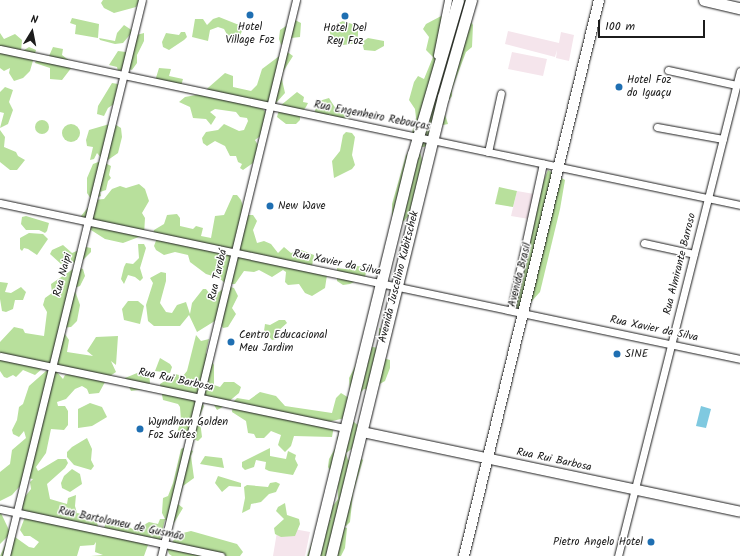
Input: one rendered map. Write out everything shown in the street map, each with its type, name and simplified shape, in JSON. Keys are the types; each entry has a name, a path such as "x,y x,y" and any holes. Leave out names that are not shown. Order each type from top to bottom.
{"main road":[{"name":"Avenida Juscelino Kubitschek","path":"314,556 417,136 458,0"},
{"name":"Avenida Juscelino Kubitschek","path":"331,556 343,501 362,432 433,140 471,0"},
{"path":"704,0 740,8"},
{"path":"332,487 343,501"},
{"path":"324,512 332,518 337,529"}],"street":[{"name":"Rua Naipi","path":"6,556 51,366 88,223 142,0"},
{"name":"Rua Tarobá","path":"162,556 202,398 234,253 272,107 296,0"},
{"name":"Avenida Juscelino Kubitschek","path":"432,84 448,0"},
{"name":"Avenida Brasil","path":"464,556 560,166 599,0"},
{"name":"Rua Engenheiro Rebouças","path":"0,49 740,205"},
{"path":"668,70 736,84"},
{"name":"Rua Almirante Barroso","path":"618,556 740,71"},
{"path":"488,152 501,93"},
{"path":"657,127 722,139"},
{"path":"511,310 543,163"},
{"name":"Rua Xavier da Silva","path":"0,203 88,223 740,358"},
{"path":"644,243 694,254"},
{"name":"Rua Rui Barbosa","path":"0,356 346,428"},
{"name":"Rua Rui Barbosa","path":"362,432 740,512"},
{"name":"Rua Bartolomeu de Gusmão","path":"0,509 221,556"}],"shaded area":[{"path":"508,31 559,43 561,32 574,35 569,61 556,58 557,50 555,57 505,44"},
{"path":"512,52 547,59 543,76 508,69"},
{"path":"517,191 534,194 529,219 511,216"},
{"path":"278,526 310,532 305,556 273,556"}],"green space":[{"path":"103,0 140,0 136,7 114,13 104,8 101,3"},
{"path":"447,0 467,0 468,17 473,25 472,47 466,52 452,89 452,96 443,108 448,124 438,126 431,142 424,147 419,147 412,144 411,136 416,118 415,109 409,100 414,82 418,76 424,79 433,57 426,50 429,37 423,29 426,24 445,14"},
{"path":"219,17 239,25 242,31 238,40 230,40 224,29 218,27 210,30 208,41 192,37 195,19 203,19 207,25 213,19"},
{"path":"72,18 99,24 98,38 75,34 76,25 70,23"},
{"path":"295,20 301,23 300,37 291,38 281,45 279,39 280,30"},
{"path":"343,21 358,26 358,43 343,45 331,39 329,27"},
{"path":"124,25 133,31 123,43 115,44 100,40 99,38 115,41 117,33"},
{"path":"181,32 185,32 187,37 184,40 169,50 163,47 162,42 166,33 179,35"},
{"path":"0,33 4,39 15,34 22,40 21,52 29,47 36,50 30,71 23,78 14,81 9,73 10,68 4,71 0,68"},
{"path":"144,33 144,41 137,55 137,63 132,70 125,68 118,71 117,67 109,65 118,51 126,52 133,36"},
{"path":"368,38 384,41 384,46 375,51 364,50 362,42"},
{"path":"53,47 63,49 62,55 71,62 72,67 62,80 50,79 50,68 35,63 37,58 49,56"},
{"path":"286,51 293,56 281,75 285,93 276,103 261,106 266,113 263,134 255,140 259,147 253,163 243,170 240,168 242,164 238,162 236,156 230,156 225,146 215,141 207,146 203,143 202,138 206,132 218,130 224,124 239,131 244,130 248,121 247,118 240,117 236,112 215,109 210,112 216,117 211,125 206,119 193,118 190,107 179,102 185,97 201,94 225,73 233,76 233,87 251,91 257,85 262,69"},
{"path":"159,68 171,69 169,76 183,79 181,86 155,81"},
{"path":"112,83 118,84 114,104 108,108 104,116 97,114 98,106"},
{"path":"5,87 13,90 9,102 13,110 8,124 0,128 4,113 0,112 0,92"},
{"path":"297,92 304,97 303,102 308,103 300,114 300,120 296,124 286,124 277,117 280,106"},
{"path":"329,98 336,109 344,107 351,109 353,114 348,119 331,117 330,114 327,117 314,113 319,101"},
{"path":"39,120 45,120 49,124 49,130 45,134 39,134 35,130 35,124"},
{"path":"113,123 121,128 122,137 118,153 108,160 102,159 97,153 94,159 90,160 93,147 87,146 86,140 89,130"},
{"path":"71,124 77,127 80,133 77,139 71,142 65,139 62,133 65,127"},
{"path":"0,130 5,137 4,147 16,152 18,156 25,160 17,170 10,170 0,162"},
{"path":"346,132 352,133 355,137 352,155 355,165 352,169 334,178 332,161 340,151 343,135"},
{"path":"413,148 419,149 423,163 410,214 404,221 396,223 392,218 392,204 406,155"},
{"path":"101,161 111,166 109,175 111,178 108,181 106,190 100,192 101,196 91,199 87,193 87,178 93,164"},
{"path":"548,170 565,180 560,209 540,292 522,312 511,310 538,194"},
{"path":"139,184 145,189 149,201 142,213 145,218 144,235 123,243 105,239 91,230 81,216 94,200 104,199 112,189 120,186 126,188"},
{"path":"499,187 517,191 513,207 495,204"},
{"path":"233,195 237,195 241,200 246,215 253,215 257,221 253,230 257,243 264,241 271,244 278,253 284,247 291,253 301,250 314,255 312,266 327,275 325,288 312,296 305,293 299,284 288,285 285,282 286,272 283,270 272,277 259,270 254,272 244,271 235,284 226,284 219,278 206,274 190,262 188,255 175,252 164,255 156,250 154,246 157,238 153,234 154,230 164,224 167,215 177,214 180,218 180,226 193,229 196,226 203,228 201,236 211,238 215,216 224,215"},
{"path":"26,216 49,223 47,231 45,233 39,230 26,230 21,224 22,217"},
{"path":"29,233 43,234 48,239 37,255 28,249 24,248 22,251 20,249 20,238"},
{"path":"138,244 144,244 146,248 140,268 143,278 140,281 135,277 128,275 124,284 121,279 124,267 126,263 133,264 139,258"},
{"path":"63,245 72,253 86,247 91,248 91,252 81,262 71,263 68,260 61,264 50,254 52,250"},
{"path":"353,265 367,268 365,277 350,284 343,285 337,281 337,268 345,269"},
{"path":"76,267 83,269 85,276 80,286 74,288 80,305 77,321 71,327 61,328 69,340 67,352 93,356 87,351 96,337 118,336 116,365 111,361 116,372 110,376 44,367 35,375 23,370 16,377 13,375 7,378 4,377 0,371 0,342 14,327 23,329 25,333 44,336 47,312 43,305 45,298 52,293 51,284"},
{"path":"161,272 166,273 166,281 160,303 166,312 172,313 177,305 186,302 190,314 192,303 203,289 206,289 212,297 227,286 234,288 238,296 232,308 236,314 228,327 223,328 218,319 197,332 189,315 180,326 154,326 148,321 146,305 153,283 150,278"},
{"path":"0,282 8,283 5,292 11,293 21,287 26,292 23,300 15,300 13,309 6,312 2,311"},
{"path":"128,301 138,301 144,306 140,324 124,320 122,309"},
{"path":"279,320 285,320 287,323 277,332 279,336 272,340 264,331 265,324 270,325"},
{"path":"379,328 387,331 383,358 390,360 390,368 385,381 369,390 364,389 359,394 350,393 349,378 366,346 379,348"},
{"path":"196,335 201,341 209,339 206,353 214,365 214,385 220,387 224,382 234,382 241,387 239,393 217,410 211,400 201,402 204,406 198,420 200,421 202,437 198,441 177,433 181,420 180,407 178,404 163,400 160,384 168,379 170,380 175,374 183,376 187,371"},
{"path":"160,358 172,367 170,373 155,371"},
{"path":"46,371 56,371 63,379 65,375 72,374 105,382 99,393 89,394 87,389 82,386 75,389 66,399 57,402 58,406 65,406 68,411 68,425 64,430 51,429 46,453 36,467 38,471 58,459 66,459 68,463 65,468 47,484 50,499 67,504 68,498 76,495 75,506 77,513 92,516 97,523 101,536 107,520 114,520 135,530 149,522 158,524 160,519 165,519 162,513 163,498 168,496 173,483 181,449 185,447 193,451 191,456 194,478 183,486 178,504 183,508 174,523 165,520 159,543 152,542 148,545 144,556 91,556 103,555 95,552 96,542 94,545 80,546 77,556 0,556 7,541 15,537 29,547 34,548 39,542 30,536 24,536 20,530 25,517 21,502 31,489 30,482 33,479 27,478 12,495 0,501 0,472 10,464 12,450 26,438 24,431 19,437 13,434 12,430 17,420 19,407 23,404 29,386"},
{"path":"142,371 149,374 150,383 145,389 131,391 125,378"},
{"path":"260,392 276,396 285,406 332,413 336,398 341,393 349,398 345,418 328,422 334,426 332,437 294,436 291,446 285,452 278,445 281,435 271,431 264,438 256,438 254,434 248,433 246,421 232,412 233,402 237,398 249,400"},
{"path":"90,403 102,407 107,417 92,426 78,428 78,409"},
{"path":"345,422 354,422 362,429 353,448 346,453 348,460 358,456 363,460 353,493 350,522 346,526 340,526 347,528 345,548 341,556 307,556 314,537 326,519 331,520 329,511 338,499 337,473 331,472 328,467 329,459 337,445 337,438"},
{"path":"87,438 92,449 91,460 94,466 91,470 74,465 67,457 67,452 72,447"},
{"path":"270,448 270,456 286,459 288,451 296,455 295,459 298,465 293,475 269,471 265,469 266,462 256,460 254,467 245,470 242,467 242,462"},
{"path":"205,456 222,458 224,468 200,464"},
{"path":"72,469 80,474 82,484 70,492 62,488 61,483 64,476"},
{"path":"218,476 241,483 241,487 229,486 222,492 215,483"},
{"path":"276,482 280,484 276,492 269,494 261,502 251,504 250,509 242,513 245,498 244,487 247,485 268,487 270,483"},
{"path":"285,503 287,515 299,519 300,524 295,536 281,537 275,534 274,528 284,519 276,511 278,507"},
{"path":"0,511 9,530 9,535 0,544"},
{"path":"191,531 237,544 243,552 240,556 172,556 169,554 167,548 179,534"}],"water":[{"path":"701,406 711,409 706,428 696,426"}],"place":[{"name":"Hotel Village Foz","path":"250,15"},
{"name":"Hotel Del Rey Foz","path":"345,16"},
{"name":"Hotel Foz do Iguaçu","path":"619,87"},
{"name":"New Wave","path":"270,206"},
{"name":"Centro Educacional Meu Jardim","path":"231,342"},
{"name":"SINE","path":"617,354"},
{"name":"Wyndham Golden Foz Suítes","path":"140,429"},
{"name":"Pietro Angelo Hotel","path":"651,542"}]}
